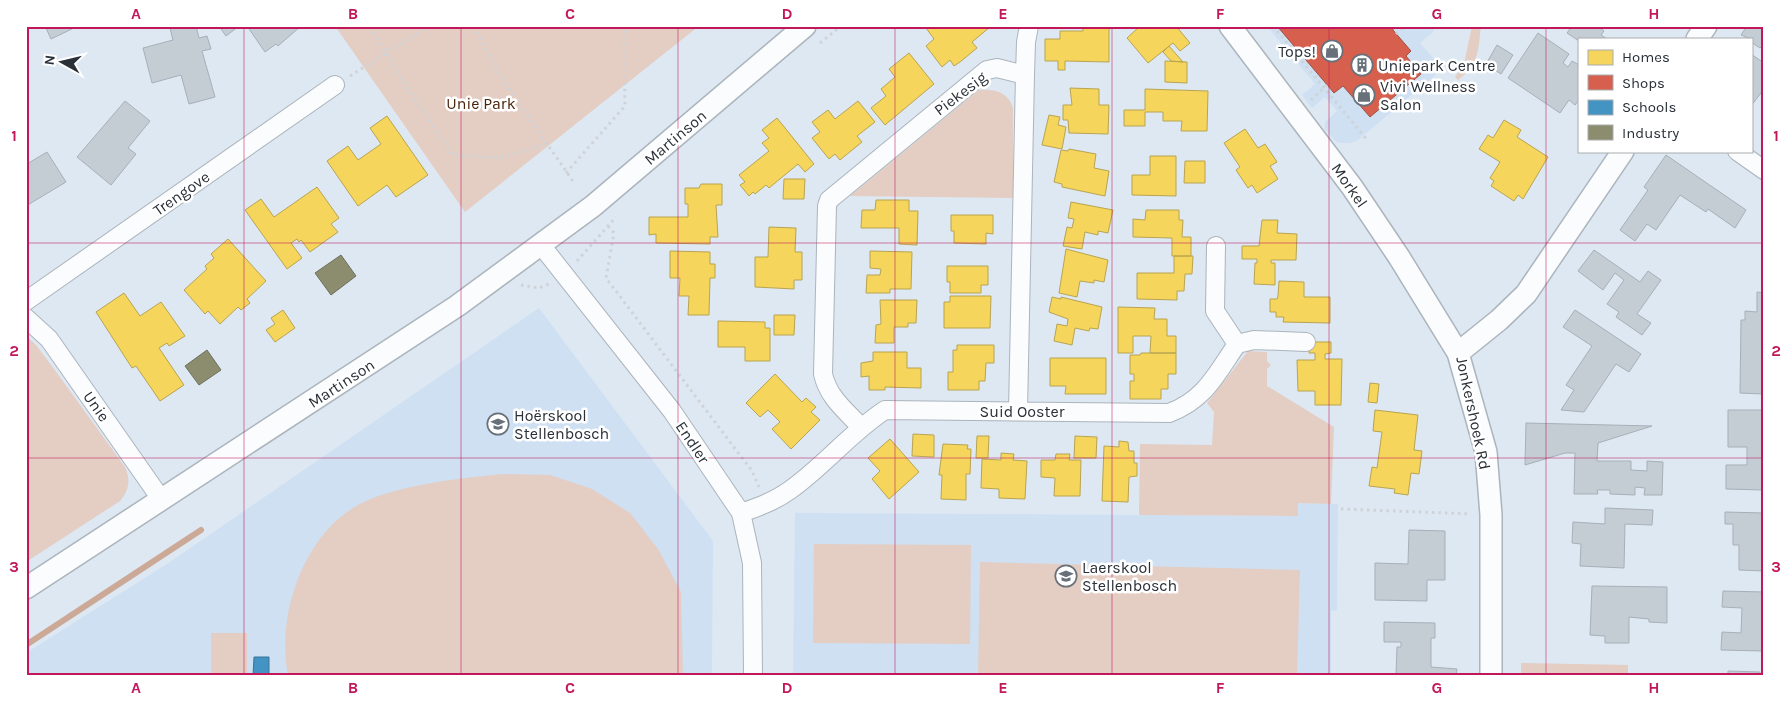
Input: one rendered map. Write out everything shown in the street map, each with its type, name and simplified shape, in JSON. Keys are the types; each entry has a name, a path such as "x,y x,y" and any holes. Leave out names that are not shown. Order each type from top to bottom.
{"street":[{"name":"Martinson","path":"161,500 458,306 498,277 593,206 805,26"},
{"path":"1018,410 1025,75 1026,42 1029,26"},
{"name":"Morkel","path":"1230,26 1352,187 1399,256 1458,353"},
{"path":"1699,38 1706,26"},
{"name":"Piekesig","path":"860,426 836,402 826,385 823,374 827,206 830,200 987,70 997,68 1025,75"},
{"name":"Trengove","path":"26,301 335,85"},
{"name":"Jonkershoek Rd","path":"1491,675 1491,515 1486,452 1458,353 1499,320 1526,294 1622,152"},
{"path":"1739,152 1764,170"},
{"name":"Endler","path":"541,245 672,411 741,513 752,563 752,675"},
{"path":"1216,246 1215,311 1237,344 1254,340 1306,342"},
{"name":"Unie","path":"26,318 49,339 161,500"},
{"name":"Suid Ooster","path":"741,513 765,504 790,490 860,426 884,410 1169,413 1193,402 1206,389 1237,344"},
{"path":"26,588 161,500"}],"path":[{"path":"370,26 454,155 502,158 546,144"},
{"path":"335,85 428,26"},
{"path":"473,26 502,80 575,184"},
{"path":"566,173 625,106 624,42 626,26"},
{"path":"1273,26 1326,86 1368,141"},
{"path":"1396,34 1405,26"},
{"path":"1308,102 1326,86"},
{"path":"498,277 509,292 517,284 539,288 576,262 609,226 614,233 606,278 752,471 759,487"},
{"path":"1341,509 1472,514"}],"shaded area":[{"name":"Uniepark Centre","path":"1267,26 1435,26 1433,32 1420,43 1435,60 1439,61 1440,68 1435,75 1358,140 1350,143 1341,143 1335,141 1325,129 1325,122 1337,111 1325,97 1312,108 1302,95 1315,84"},
{"name":"Hoërskool Stellenbosch","path":"539,308 713,541 712,675 26,675 26,653 170,562"},
{"name":"Laerskool Stellenbosch","path":"1298,503 1338,504 1337,610 1331,611 1331,675 793,675 795,513 1297,516"}],"green space":[{"name":"Unie Park","path":"335,26 699,26 465,212"},
{"path":"1472,26 1481,26 1478,50 1470,68 1458,80 1455,77 1464,64"},
{"path":"979,90 995,91 1004,95 1008,98 1013,108 1013,198 850,196"},
{"path":"26,336 36,345 125,467 128,481 127,489 120,501 26,562"},
{"path":"1248,351 1267,352 1267,361 1271,365 1267,369 1267,386 1334,427 1331,504 1298,503 1298,516 1139,515 1140,444 1212,445 1214,412 1207,403"},
{"path":"503,474 550,475 592,489 630,513 658,549 681,592 683,675 288,675 285,652 290,603 298,579 309,556 322,536 339,518 358,505 390,492 429,483"},
{"path":"814,544 971,545 970,644 813,643"},
{"path":"980,562 1300,570 1297,675 978,675"},
{"path":"211,633 247,633 247,674 211,674"},
{"path":"1521,663 1628,665 1628,675 1521,675"}],"building: Homes":[{"path":"928,26 990,27 972,42 977,48 954,66 950,60 942,67 926,46 934,39 926,28"},
{"path":"1083,26 1109,26 1109,62 1065,61 1065,70 1058,70 1058,61 1045,61 1045,39 1060,39 1060,31 1083,31"},
{"path":"1140,26 1176,26 1190,43 1180,51 1173,43 1148,63 1127,38"},
{"path":"1169,46 1183,62 1171,61 1163,52"},
{"path":"909,53 934,84 885,125 871,108 886,96 881,89 895,77 889,69"},
{"path":"1165,61 1187,62 1187,83 1165,82"},
{"path":"1070,88 1099,89 1099,105 1109,105 1108,134 1069,133 1068,120 1063,120 1063,105 1072,105"},
{"path":"1145,89 1208,91 1207,131 1181,131 1182,121 1163,121 1163,112 1145,112 1145,126 1124,126 1124,110 1145,110"},
{"path":"858,101 875,122 857,136 862,142 840,160 835,154 829,159 812,138 820,132 812,122 828,110 835,119"},
{"path":"1049,115 1060,117 1058,125 1066,127 1062,149 1042,145"},
{"path":"387,116 428,175 396,197 387,185 358,206 327,161 348,146 358,160 381,144 370,128"},
{"path":"777,118 814,164 805,172 798,164 769,188 766,185 755,194 753,192 749,196 740,185 745,182 739,175 769,151 762,143 769,138 762,130"},
{"path":"1504,120 1521,130 1517,137 1548,157 1523,199 1518,195 1514,201 1491,186 1494,181 1490,178 1500,162 1479,149 1488,135 1493,138"},
{"path":"1245,129 1258,148 1265,144 1277,162 1270,166 1278,179 1257,193 1252,185 1248,188 1236,170 1240,167 1224,143"},
{"path":"1069,149 1096,154 1094,168 1109,171 1105,196 1062,187 1062,184 1054,182 1061,150 1068,151"},
{"path":"1150,156 1176,156 1176,196 1132,195 1132,175 1150,175"},
{"path":"1185,161 1205,161 1205,183 1184,183"},
{"path":"784,179 805,179 804,199 783,199"},
{"path":"701,184 722,184 722,205 716,205 718,237 710,237 710,244 656,243 656,234 649,235 649,217 688,217 688,204 685,204 685,188 699,188"},
{"path":"317,187 339,218 331,224 338,232 310,252 301,240 299,242 297,239 291,243 302,258 287,269 245,210 261,199 274,217"},
{"path":"876,200 909,200 909,211 918,211 917,245 899,244 899,228 861,228 862,210 875,210"},
{"path":"1071,202 1113,210 1108,233 1098,231 1098,235 1085,232 1082,249 1063,246 1067,227 1072,228 1074,219 1068,218"},
{"path":"1146,210 1179,210 1179,220 1183,220 1182,237 1191,237 1191,256 1172,256 1172,238 1133,237 1133,219 1145,220"},
{"path":"951,215 993,215 993,234 986,233 986,244 954,243 954,231 951,231"},
{"path":"1262,220 1278,220 1277,233 1297,234 1296,260 1271,260 1271,263 1275,263 1275,285 1254,284 1255,263 1257,263 1257,259 1242,259 1242,246 1259,246"},
{"path":"769,227 796,228 795,252 802,252 802,280 794,280 794,289 755,287 755,257 768,257"},
{"path":"228,239 266,281 247,299 250,303 241,310 238,307 220,324 208,311 205,314 184,290 207,269 205,266 214,258 211,254"},
{"path":"1066,249 1108,260 1104,282 1094,280 1094,283 1080,281 1077,297 1059,293"},
{"path":"670,251 710,252 710,264 715,264 715,278 710,278 709,315 688,315 689,296 679,296 680,278 670,278"},
{"path":"870,251 912,252 911,289 890,289 890,293 866,293 867,275 880,275 881,269 870,268"},
{"path":"1174,256 1193,256 1192,274 1185,274 1184,291 1177,291 1177,300 1137,299 1137,273 1174,273"},
{"path":"947,266 988,266 988,285 981,285 981,293 950,293 950,282 947,282"},
{"path":"1279,281 1304,282 1304,297 1330,297 1330,323 1283,322 1284,317 1276,317 1276,312 1270,312 1270,299 1277,299"},
{"path":"124,293 140,316 161,302 185,336 169,346 167,343 159,348 184,385 160,401 136,366 132,368 96,312"},
{"path":"950,296 991,296 990,328 944,328 944,302 950,302"},
{"path":"1052,297 1061,299 1061,297 1102,307 1098,329 1090,328 1089,331 1075,328 1072,345 1054,341 1057,324 1067,326 1068,319 1049,312"},
{"path":"880,300 917,300 916,323 908,323 908,327 894,327 894,343 875,343 876,325 881,324"},
{"path":"1118,307 1155,308 1154,319 1167,319 1167,336 1176,336 1176,353 1150,353 1151,336 1133,336 1133,353 1118,353"},
{"path":"283,310 295,328 275,342 266,330 275,324 271,318"},
{"path":"774,315 795,315 794,335 774,335"},
{"path":"718,321 765,322 765,328 770,328 770,361 745,361 745,347 718,347"},
{"path":"1310,342 1331,342 1331,353 1325,354 1325,359 1342,359 1341,405 1315,405 1315,391 1298,391 1297,360 1315,360 1315,353 1309,353"},
{"path":"957,345 994,345 994,363 986,363 985,381 979,381 979,390 948,390 948,372 953,372 953,350 957,350"},
{"path":"873,352 907,352 907,368 921,368 921,388 885,387 885,390 869,390 869,376 861,377 861,363 873,361"},
{"path":"1141,353 1176,353 1176,374 1168,374 1168,389 1161,389 1161,399 1130,399 1130,381 1134,381 1134,374 1130,374 1130,355 1140,355"},
{"path":"1050,358 1106,358 1106,394 1065,394 1066,386 1050,386"},
{"path":"775,374 802,402 806,398 816,407 811,412 820,420 791,449 772,429 780,422 768,410 760,417 746,403"},
{"path":"1370,383 1379,384 1377,403 1368,402"},
{"path":"1375,410 1418,415 1414,450 1422,451 1419,474 1411,473 1408,495 1394,493 1395,489 1369,486 1372,467 1377,468 1382,432 1373,431"},
{"path":"913,434 934,435 934,457 912,456"},
{"path":"977,436 989,436 988,458 976,458"},
{"path":"1075,436 1097,437 1096,458 1074,458"},
{"path":"890,439 919,472 889,499 872,479 880,471 868,458"},
{"path":"1119,441 1128,442 1129,451 1134,451 1134,463 1137,463 1137,476 1129,477 1128,502 1102,501 1104,446 1119,447"},
{"path":"943,444 968,445 967,449 971,449 970,474 966,474 966,500 941,499 942,475 939,475"},
{"path":"1001,453 1014,454 1013,460 1027,461 1025,499 999,498 999,489 981,488 982,459 1001,460"},
{"path":"1056,454 1070,454 1069,460 1081,460 1080,496 1054,496 1055,478 1041,477 1041,460 1055,460"}],"building: Shops":[{"name":"Uniepark Centre","path":"1277,26 1393,26 1393,30 1411,51 1406,56 1421,74 1370,117 1343,86 1334,93"}],"building: Schools":[{"path":"254,657 269,657 269,675 253,675"}],"building: Industry":[{"path":"341,255 356,276 331,295 315,273"},
{"path":"207,350 221,370 199,385 185,366"}],"building: Other":[{"path":"45,26 78,26 51,39"},
{"path":"176,26 196,26 199,38 207,36 211,49 202,51 215,97 189,104 181,75 152,83 143,48 173,40 170,28"},
{"path":"219,26 239,26 226,36"},
{"path":"247,26 301,26 278,46 276,44 265,52"},
{"path":"1572,26 1597,26 1604,31 1601,35 1606,38 1578,38 1578,40 1567,33"},
{"path":"1747,26 1764,27 1764,44 1760,48 1752,43 1752,38 1741,35"},
{"path":"1538,33 1569,54 1563,63 1568,67 1572,61 1578,64 1578,101 1575,105 1569,100 1560,113 1508,78"},
{"path":"1497,45 1513,55 1501,74 1486,64"},
{"path":"1752,55 1764,63 1764,89 1752,105"},
{"path":"125,101 150,121 128,148 136,154 111,185 77,157"},
{"path":"47,152 66,182 26,206 26,163"},
{"path":"1666,155 1746,210 1735,228 1708,209 1706,212 1680,195 1656,230 1647,224 1635,241 1620,230 1648,190 1644,187"},
{"path":"1594,250 1640,282 1648,271 1661,280 1637,314 1651,323 1642,335 1616,317 1619,312 1607,304 1624,280 1615,273 1603,290 1578,271"},
{"path":"1757,292 1764,293 1764,394 1740,393 1741,320 1745,320 1745,311 1757,312"},
{"path":"1575,310 1641,354 1629,372 1616,364 1584,412 1561,410 1574,390 1566,385 1592,346 1563,327"},
{"path":"1728,410 1764,410 1764,490 1726,489 1726,465 1747,465 1747,447 1728,447"},
{"path":"1526,423 1652,426 1598,443 1597,461 1631,461 1631,470 1647,471 1647,461 1663,462 1662,495 1644,495 1645,488 1635,487 1635,495 1610,494 1610,490 1597,490 1598,494 1574,494 1575,453 1565,453 1525,465"},
{"path":"1605,508 1653,510 1652,525 1625,524 1624,568 1580,566 1581,544 1572,543 1573,522 1605,524"},
{"path":"1725,512 1764,513 1764,571 1739,570 1739,545 1733,545 1733,524 1725,524"},
{"path":"1409,530 1445,531 1445,580 1427,580 1427,601 1375,600 1375,563 1408,564"},
{"path":"1592,586 1667,587 1667,623 1649,622 1649,619 1629,617 1629,643 1605,643 1605,636 1590,635"},
{"path":"1723,591 1764,592 1764,651 1721,650 1722,632 1741,633 1742,608 1722,607"},
{"path":"1384,622 1435,623 1435,638 1431,638 1431,667 1457,669 1456,675 1396,675 1397,647 1401,647 1401,642 1384,642"},
{"path":"1728,671 1760,672 1760,675 1728,675"}],"waterway":[{"path":"26,645 201,530"}],"place":[{"name":"Tops!","path":"1332,51"},
{"name":"Uniepark Centre","path":"1362,65"},
{"name":"Vivi Wellness Salon","path":"1364,95"},
{"name":"Hoërskool Stellenbosch","path":"498,424"},
{"name":"Laerskool Stellenbosch","path":"1066,576"}]}
